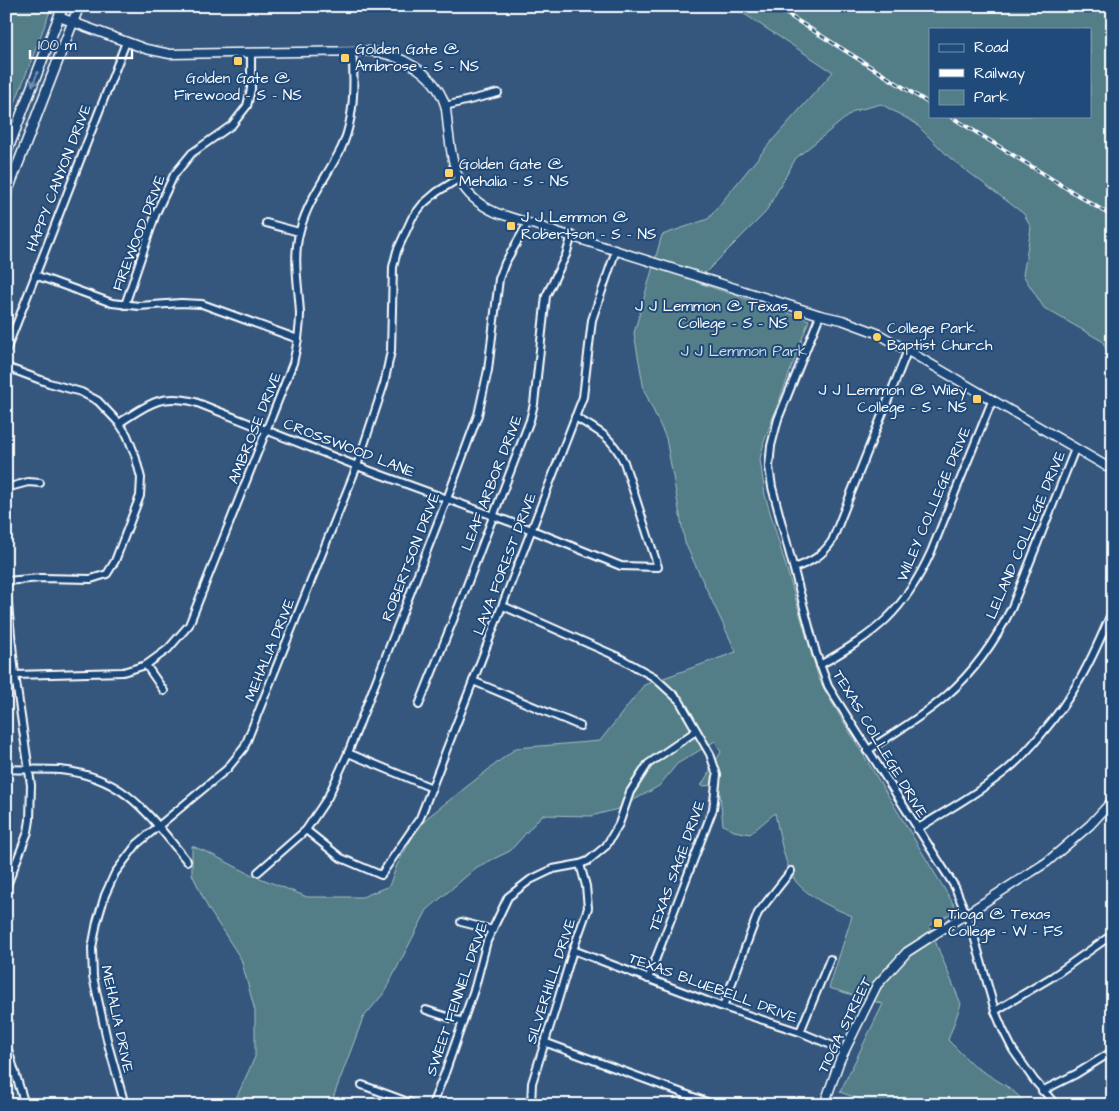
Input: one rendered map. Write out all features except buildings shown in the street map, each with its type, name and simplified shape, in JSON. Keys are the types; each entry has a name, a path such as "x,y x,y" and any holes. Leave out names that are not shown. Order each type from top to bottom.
{"main road":[{"path":"22,154 7,152 63,6"},
{"path":"6,195 78,6"}],"street":[{"path":"59,17 146,49 170,54 352,51 378,52 406,61 422,72 439,93 445,106 453,162 458,179 468,194 484,207 528,223 820,315 842,320 878,333 907,352 1113,470"},
{"name":"HAPPY CANYON DRIVE","path":"6,351 126,42"},
{"name":"AMBROSE DRIVE","path":"15,675 123,672 146,665 168,649 189,626 291,371 298,339 300,317 296,262 299,232 317,188 341,148 349,128 352,103 352,51"},
{"name":"FIREWOOD DRIVE","path":"125,305 156,213 174,175 192,153 232,125 247,106 251,90 251,53"},
{"path":"445,106 498,93"},
{"name":"MEHALIA DRIVE","path":"125,1105 93,977 92,948 105,895 115,873 137,844 227,769 244,748 357,466 384,384 391,351 393,267 397,251 412,218 423,204 437,192 458,179"},
{"path":"266,223 299,232"},
{"name":"ROBERTSON DRIVE","path":"258,872 306,830 328,797 348,754 447,499 482,403 499,279 505,263 528,223"},
{"name":"LEAF ARBOR DRIVE","path":"419,705 530,420 534,404 546,296 566,255 572,236"},
{"name":"LAVA FOREST DRIVE","path":"306,830 341,858 381,875 420,818 583,397 592,320 616,250"},
{"path":"35,274 96,298 125,305 202,304 298,339"},
{"name":"TEXAS COLLEGE DRIVE","path":"820,315 778,418 769,457 772,487 820,665 828,686 867,751 955,887 980,954 995,1011 1013,1050 1042,1091 1056,1105"},
{"path":"794,568 815,560 832,541 907,352"},
{"path":"6,367 49,384 81,392 98,401 119,423 127,435 141,478 140,496 111,568 106,574 91,579 42,578 6,581"},
{"name":"CROSSWOOD LANE","path":"119,423 161,399 177,398 216,409 357,466 492,517 532,530 621,566 658,567 617,446 604,435 575,417"},
{"name":"WILEY COLLEGE DRIVE","path":"820,665 844,651 882,624 910,593 931,552 992,401"},
{"name":"LELAND COLLEGE DRIVE","path":"867,751 935,705 964,679 982,658 1005,622 1012,607 1075,449"},
{"path":"6,488 28,482 40,483"},
{"path":"6,585 15,675 31,793 28,832 6,888"},
{"name":"TEXAS SAGE DRIVE","path":"503,606 616,656 654,676 679,700 710,754 717,775 713,809 648,979"},
{"path":"917,829 1005,772 1030,748 1067,702 1081,681 1092,660 1113,609"},
{"path":"146,665 164,692"},
{"path":"473,681 580,726"},
{"name":"SWEET FENNEL DRIVE","path":"432,1105 446,1073 475,987 487,941 508,898 530,880 553,869 588,861 606,846 619,824 630,792 648,764 696,731"},
{"path":"348,754 432,788"},
{"path":"6,769 29,771 59,770 96,777 116,787 131,798 159,826 187,861"},
{"name":"TIOGA STREET","path":"824,1105 845,1051 877,985 907,952 1047,862 1090,825 1113,800"},
{"name":"SILVERHILL DRIVE","path":"531,1105 532,1083 556,1010 572,950 588,908 586,886 580,864"},
{"path":"724,1007 758,913 791,871"},
{"path":"461,922 493,930"},
{"path":"995,1011 1052,977 1113,934"},
{"name":"TEXAS BLUEBELL DRIVE","path":"572,950 724,1007 800,1032 845,1051"},
{"path":"800,1032 830,959"},
{"path":"426,1010 463,1022"},
{"path":"544,1042 715,1105"},
{"path":"6,1043 25,1105"},
{"path":"1042,1091 1076,1074 1113,1051"},
{"path":"362,1085 416,1105"}],"green space":[{"path":"6,6 52,6 6,127"},
{"name":"J J Lemmon Park","path":"732,6 1113,6 1113,361 1102,341 1044,308 1023,275 1031,228 1024,214 950,158 915,123 881,104 854,111 796,158 765,213 696,282 809,320 764,442 760,459 765,495 819,679 957,910 929,926 961,1004 948,1040 974,1066 1011,1089 1028,1105 875,1105 840,1092 883,1004 829,988 852,916 817,899 794,879 786,862 775,813 750,834 734,831 723,825 719,785 701,786 721,752 715,741 677,764 659,786 618,809 591,816 542,815 510,851 477,867 427,910 384,993 363,1018 333,1098 333,1105 233,1105 255,1057 255,1011 241,959 208,908 192,874 192,846 250,874 307,897 362,897 389,886 397,865 413,836 428,817 516,748 600,741 644,685 736,652 685,543 666,438 644,390 634,333 662,235 708,219 770,143 833,72"}],"railway":[{"path":"774,6 929,103"},
{"path":"953,118 1113,217"}],"place":[{"name":"Golden Gate @ Ambrose - S - NS","path":"345,58"},
{"name":"Golden Gate @ Firewood - S - NS","path":"238,61"},
{"name":"Golden Gate @ Mehalia - S - NS","path":"449,173"},
{"name":"J J Lemmon @ Robertson - S - NS","path":"511,226"},
{"name":"J J Lemmon @ Texas College - S - NS","path":"798,315"},
{"name":"College Park Baptist Church","path":"877,337"},
{"name":"J J Lemmon @ Wiley College - S - NS","path":"977,399"},
{"name":"Tioga @ Texas College - W - FS","path":"938,923"}]}
